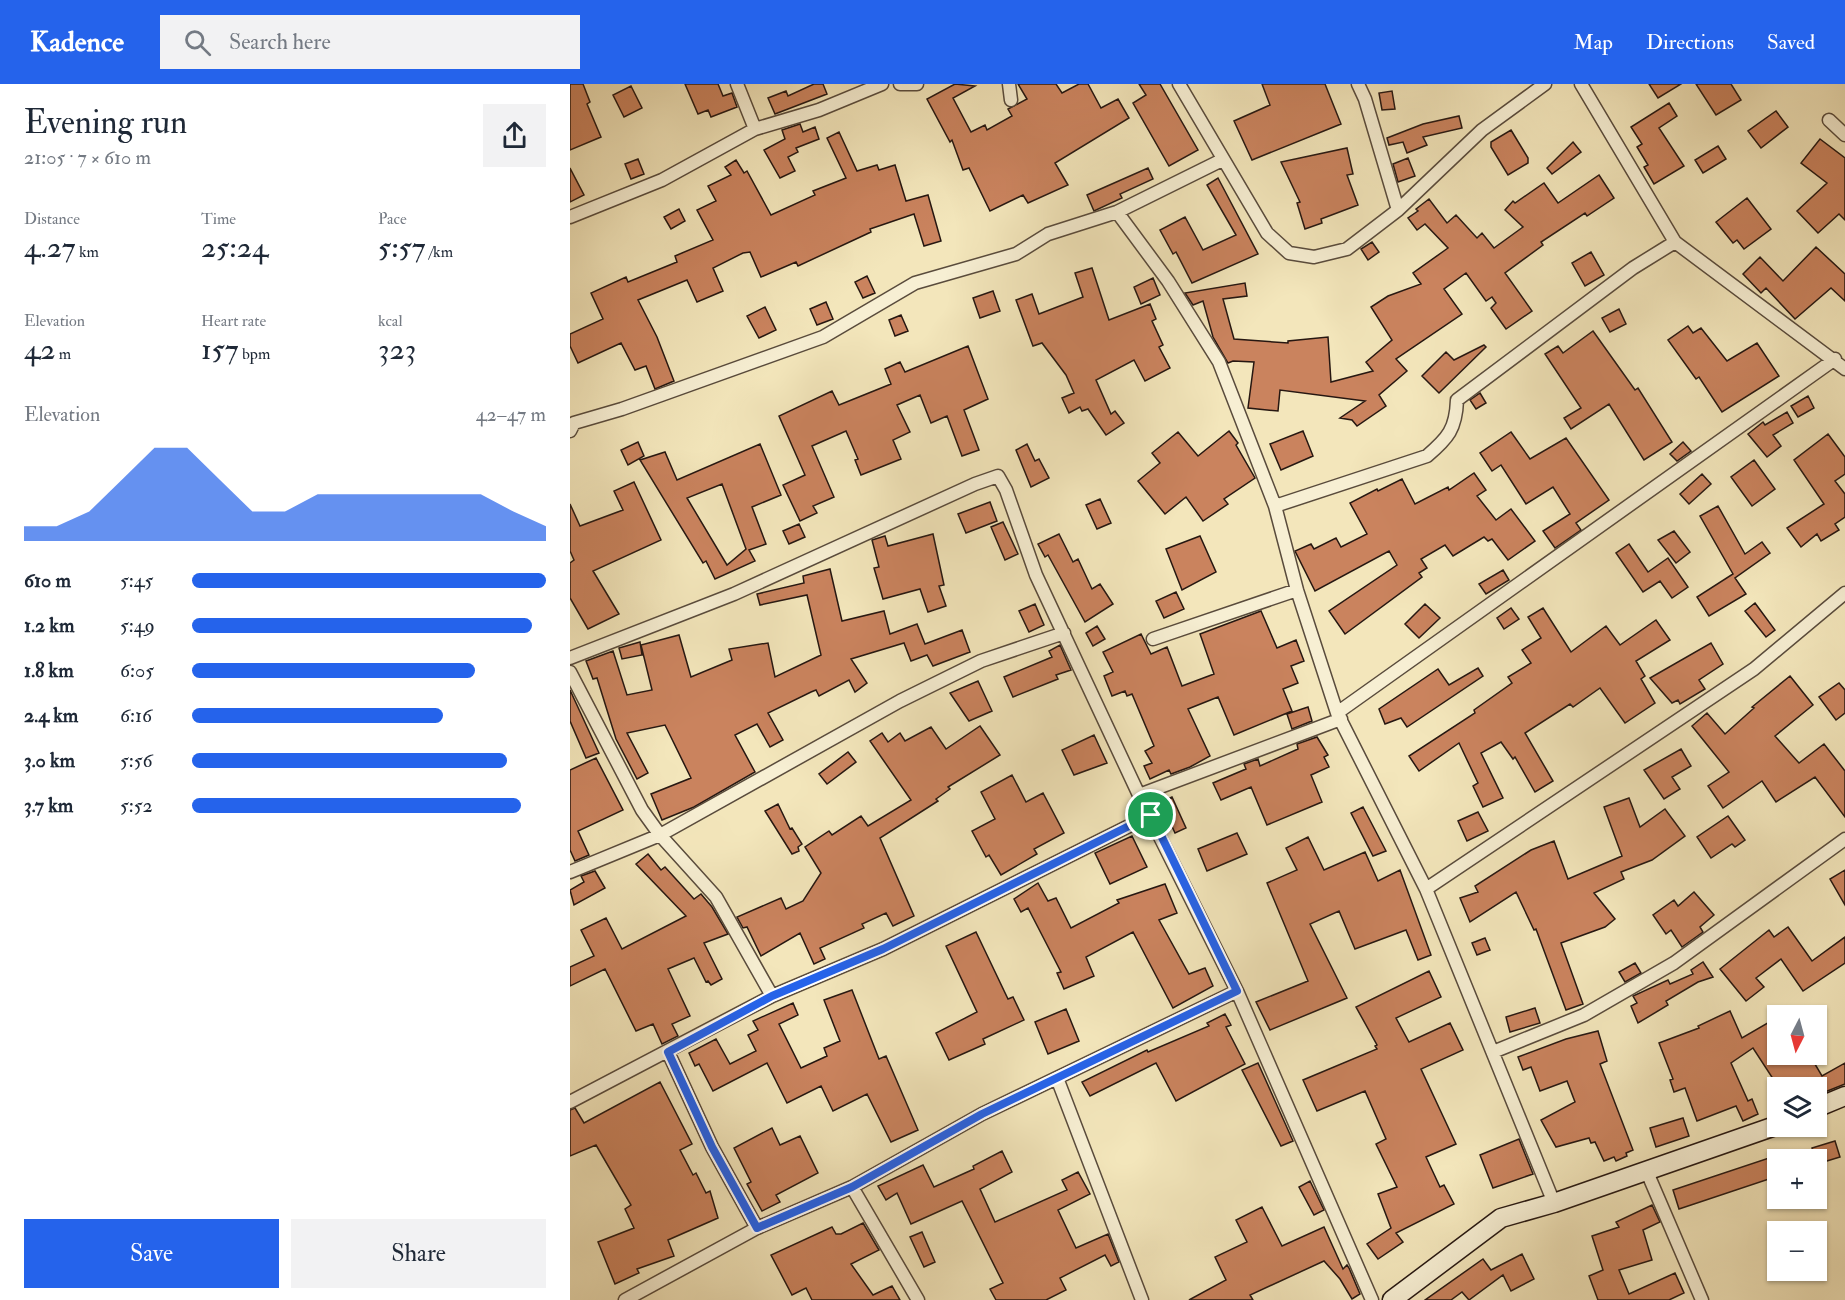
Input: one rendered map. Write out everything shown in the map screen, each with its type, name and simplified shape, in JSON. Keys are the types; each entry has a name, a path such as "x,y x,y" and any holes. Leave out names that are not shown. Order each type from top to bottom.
{"street":[{"path":"737,84 754,129"},
{"path":"570,217 662,180 754,129 819,110 882,84"},
{"path":"900,84 917,84"},
{"path":"1009,84 1011,100"},
{"path":"1179,84 1267,233 1289,253 1314,257 1347,249 1398,210 1482,130 1545,84"},
{"path":"1358,84 1365,99 1398,210"},
{"path":"1581,84 1675,242 1835,359 1845,369"},
{"path":"1829,120 1845,135"},
{"path":"570,431 574,423 622,409 823,337 915,283 1010,256 1048,234 1117,212 1222,160"},
{"path":"1117,212 1168,281 1219,362 1275,506 1297,590 1339,716 1426,889 1554,1203"},
{"path":"1275,506 1427,456 1444,441 1456,421 1458,400 1633,268 1675,242"},
{"path":"1139,795 1339,716 1835,359"},
{"path":"570,658 734,594 975,484 998,476 1006,490 1036,575 1139,795 1237,991 1372,1300"},
{"path":"1154,639 1297,590"},
{"path":"1426,889 1754,669 1845,593"},
{"path":"570,872 660,835 910,696 981,661 1064,633"},
{"path":"570,672 642,810 660,835 716,897 772,996"},
{"path":"570,1102 772,996 883,949 1151,815"},
{"path":"1494,1052 1584,1016 1674,963 1845,839"},
{"path":"625,1300 757,1228 852,1187 982,1114 1237,991"},
{"path":"668,1052 712,1147 757,1228"},
{"path":"1057,1078 1142,1300"},
{"path":"1827,1103 1845,1096"},
{"path":"1392,1300 1501,1218 1647,1172 1767,1129"},
{"path":"1647,1172 1702,1300"},
{"path":"852,1187 918,1300"}],"building":[{"path":"570,84 583,84 590,102 587,104 601,137 570,150"},
{"path":"685,84 718,84 723,96 732,93 737,107 711,117 708,110 698,114"},
{"path":"814,84 823,84 827,94 775,114 768,98 786,91 788,96"},
{"path":"955,84 975,86 953,98 971,132 985,125 987,130 1012,116 1008,109 1027,99 1018,84 1056,84 1062,93 1079,84 1088,84 1101,108 1118,99 1129,118 1055,163 1068,185 1028,203 1023,195 990,211 969,168 963,170 952,140 950,142 927,99"},
{"path":"1139,84 1160,84 1198,150 1169,166 1133,103 1146,95"},
{"path":"1262,84 1325,84 1341,124 1252,160 1234,121 1270,105"},
{"path":"1649,84 1681,84 1658,98"},
{"path":"1696,84 1731,84 1741,100 1716,115"},
{"path":"631,86 642,108 624,117 613,95"},
{"path":"1392,91 1395,109 1382,110 1379,93"},
{"path":"1669,103 1677,116 1659,128 1684,166 1654,184 1644,167 1648,165 1637,147 1642,144 1631,127"},
{"path":"1776,111 1788,127 1761,148 1748,131"},
{"path":"1459,116 1462,128 1423,137 1427,145 1407,153 1403,142 1389,145 1387,138 1423,124"},
{"path":"800,124 803,132 815,127 819,139 796,148 798,152 788,157 795,171 780,178 764,150 785,139 782,130"},
{"path":"1511,130 1528,158 1528,163 1508,175 1491,147 1491,142"},
{"path":"839,132 857,171 877,165 879,170 895,165 906,201 928,195 941,241 924,246 914,214 870,229 871,232 798,266 796,262 761,277 750,252 743,253 713,268 723,291 697,302 687,280 638,300 657,337 674,381 655,389 646,366 635,370 621,343 578,363 570,346 570,334 603,319 591,293 626,277 628,282 677,262 675,256 713,240 697,210 716,201 708,186 731,175 725,167 736,160 744,173 747,171 771,215 815,195 813,191 846,178 827,138"},
{"path":"1820,139 1845,158 1845,220 1839,214 1818,233 1797,211 1827,183 1801,163"},
{"path":"1573,142 1581,152 1552,174 1547,168"},
{"path":"1718,146 1726,159 1703,173 1695,160"},
{"path":"1347,148 1353,174 1347,175 1358,205 1321,219 1322,223 1305,229 1297,203 1300,202 1281,162"},
{"path":"1408,158 1415,176 1398,182 1393,164"},
{"path":"638,159 644,174 631,179 625,164"},
{"path":"570,168 584,195 570,202"},
{"path":"1148,168 1153,179 1120,194 1122,198 1094,211 1087,195"},
{"path":"1599,175 1614,198 1587,216 1585,213 1541,242 1543,245 1505,273 1532,311 1506,329 1491,308 1496,303 1492,297 1486,301 1466,273 1444,289 1462,314 1396,359 1407,371 1379,395 1386,406 1357,426 1352,420 1340,418 1365,401 1280,390 1278,411 1248,408 1254,362 1233,361 1228,363 1213,337 1203,301 1193,305 1185,293 1245,283 1247,296 1223,299 1234,339 1288,343 1288,341 1328,337 1331,382 1373,371 1366,362 1392,340 1371,307 1388,296 1421,284 1413,273 1448,248 1425,224 1417,230 1408,218 1418,211 1416,209 1429,199 1447,223 1456,215 1477,238 1482,233 1494,248 1523,227 1505,210 1513,201 1515,203 1544,183 1558,203"},
{"path":"1218,178 1258,254 1192,283 1176,252 1173,254 1160,230 1185,217 1203,250 1236,235 1207,185"},
{"path":"1747,198 1771,229 1744,249 1737,240 1733,243 1716,222"},
{"path":"679,209 685,221 671,229 664,217"},
{"path":"1372,242 1379,252 1368,260 1361,249"},
{"path":"1816,247 1845,274 1845,301 1831,288 1795,319 1766,288 1761,293 1743,274 1760,257 1783,281"},
{"path":"1591,252 1604,275 1585,286 1572,263"},
{"path":"1092,268 1109,320 1150,304 1156,319 1152,321 1163,345 1159,347 1170,368 1145,381 1134,360 1096,380 1111,414 1115,411 1124,423 1106,435 1088,409 1082,411 1080,407 1069,413 1062,398 1074,393 1066,375 1042,343 1033,346 1016,300 1032,294 1039,314 1083,297 1075,273"},
{"path":"867,276 875,293 863,298 855,282"},
{"path":"1153,278 1160,295 1141,304 1134,287"},
{"path":"993,291 1000,311 980,318 973,298"},
{"path":"826,302 833,319 817,325 810,309"},
{"path":"765,307 776,330 759,338 747,316"},
{"path":"1619,309 1626,324 1610,332 1602,318"},
{"path":"901,315 908,331 895,336 889,320"},
{"path":"1688,326 1693,333 1701,328 1727,361 1757,343 1779,376 1722,412 1699,377 1696,379 1668,340"},
{"path":"1593,331 1635,390 1638,388 1672,442 1644,460 1609,404 1571,429 1564,418 1581,408 1545,354 1558,346 1563,353"},
{"path":"1484,345 1486,347 1439,393 1422,376 1446,352 1454,360"},
{"path":"968,346 988,399 964,410 979,450 962,456 947,416 931,423 920,395 897,405 910,432 893,440 901,459 861,475 855,460 858,459 846,431 812,446 834,497 813,506 817,513 800,521 783,485 805,475 779,416 832,391 839,405 891,384 885,369 900,362 905,372"},
{"path":"1480,393 1486,403 1476,409 1470,400"},
{"path":"1808,396 1814,408 1798,417 1791,406"},
{"path":"1787,412 1793,423 1773,435 1781,446 1767,457 1748,434 1763,422 1765,425"},
{"path":"1229,431 1238,443 1236,445 1255,478 1224,499 1228,504 1203,521 1186,497 1165,514 1138,481 1160,463 1152,453 1178,432 1198,456"},
{"path":"1303,431 1313,456 1281,470 1270,444"},
{"path":"1511,432 1530,459 1566,438 1609,500 1576,523 1581,530 1555,548 1543,531 1570,514 1553,487 1526,504 1501,465 1492,471 1480,453"},
{"path":"1828,434 1845,457 1845,474 1835,481 1845,494 1845,517 1835,524 1839,530 1821,541 1817,534 1801,547 1787,528 1824,504 1794,460"},
{"path":"638,442 644,456 628,465 621,450"},
{"path":"1683,442 1691,451 1677,461 1670,454"},
{"path":"760,444 781,495 752,507 766,544 749,550 755,561 715,579 706,561 703,563 640,460 665,452 677,480","holes":["722,484 746,549 727,565 687,498"]},
{"path":"1027,444 1035,461 1039,459 1049,478 1031,487 1016,450"},
{"path":"1754,460 1775,489 1752,506 1731,477"},
{"path":"1474,473 1486,490 1477,496 1496,520 1511,509 1535,541 1508,560 1492,539 1488,541 1484,537 1453,556 1445,545 1421,559 1427,568 1419,573 1422,577 1345,634 1329,611 1397,565 1389,551 1315,591 1295,551 1311,544 1314,549 1336,538 1341,547 1367,534 1350,503 1377,489 1378,491 1402,479 1415,504 1448,487 1449,490"},
{"path":"1702,474 1711,484 1689,504 1680,494"},
{"path":"634,482 661,540 593,571 619,614 588,629 570,598 570,563 574,560 570,551 570,504 580,526 623,510 614,491"},
{"path":"1100,499 1111,523 1097,529 1086,505"},
{"path":"990,502 997,521 966,533 958,514"},
{"path":"1718,506 1745,554 1762,542 1770,553 1735,578 1746,594 1709,616 1697,597 1733,574 1700,516"},
{"path":"1003,522 1018,554 1005,560 991,527"},
{"path":"799,524 805,537 789,544 783,531"},
{"path":"1674,531 1690,552 1676,563 1658,540"},
{"path":"933,534 944,585 939,586 946,606 928,612 920,589 883,599 874,568 879,567 872,540 885,536 888,546"},
{"path":"1059,534 1073,562 1078,559 1092,589 1100,584 1113,604 1085,622 1048,555 1045,557 1038,544"},
{"path":"1200,536 1216,572 1182,590 1166,549"},
{"path":"1629,544 1648,572 1668,558 1688,587 1672,598 1660,581 1643,592 1616,553"},
{"path":"830,569 842,621 884,611 890,634 917,624 925,644 962,630 970,652 933,666 927,655 911,661 904,643 851,659 867,683 855,692 849,680 819,696 816,690 768,713 783,740 770,747 757,724 735,735 755,772 694,807 662,820 651,794 691,778 665,725 627,733 648,773 637,779 616,739 597,678 593,679 586,661 613,651 627,695 652,690 641,645 679,635 691,677 732,660 729,649 768,643 775,677 821,655 807,595 760,605 757,594 804,583 803,576"},
{"path":"1503,570 1509,580 1486,594 1479,584"},
{"path":"1176,592 1184,609 1164,618 1156,601"},
{"path":"1755,603 1775,630 1766,637 1745,611"},
{"path":"1035,604 1044,625 1029,632 1019,611"},
{"path":"1425,604 1440,618 1419,638 1405,624"},
{"path":"1511,608 1519,619 1504,629 1497,618"},
{"path":"1543,608 1571,652 1606,626 1620,645 1656,620 1670,640 1636,661 1645,676 1641,679 1655,703 1625,723 1600,688 1573,707 1570,704 1525,733 1553,781 1535,792 1515,757 1513,759 1501,742 1481,753 1503,798 1483,807 1473,786 1478,783 1459,743 1419,771 1409,756 1475,713 1474,710 1512,683 1508,677 1531,663 1522,650 1541,638 1528,617"},
{"path":"1261,611 1277,648 1296,640 1304,661 1291,666 1298,683 1283,689 1292,711 1234,735 1218,697 1188,709 1210,756 1190,767 1171,774 1169,770 1150,779 1144,766 1152,763 1145,751 1154,746 1132,694 1127,696 1125,691 1112,696 1104,676 1113,672 1103,652 1141,634 1151,654 1167,647 1182,686 1214,674 1200,634"},
{"path":"1097,626 1105,639 1093,646 1086,633"},
{"path":"640,642 642,655 622,659 619,648"},
{"path":"1711,643 1723,664 1699,680 1705,689 1680,704 1678,700 1672,703 1650,678"},
{"path":"1060,645 1071,670 1056,675 1058,679 1013,697 1004,677 1052,657 1049,651"},
{"path":"1478,668 1483,676 1407,727 1401,718 1385,724 1379,709 1438,669 1449,685"},
{"path":"1790,676 1813,705 1775,736 1799,763 1824,744 1845,771 1845,817 1815,777 1776,802 1762,781 1723,808 1708,786 1729,772 1692,726 1707,713 1725,734 1754,708 1752,707"},
{"path":"978,681 992,711 969,721 950,693"},
{"path":"1839,683 1845,690 1845,713 1836,720 1819,697"},
{"path":"570,690 599,753 586,758 570,721"},
{"path":"1308,707 1312,721 1292,729 1287,714"},
{"path":"980,726 1000,755 948,787 950,789 936,799 938,801 880,838 914,916 893,926 886,913 862,924 864,928 820,948 825,959 814,964 800,933 761,956 747,927 743,928 737,917 781,898 786,909 803,901 821,873 805,847 829,831 832,835 861,816 868,826 911,800 870,741 882,733 888,742 900,733 905,741 931,727 946,749"},
{"path":"1094,735 1107,763 1074,775 1062,750"},
{"path":"1317,737 1328,755 1324,757 1329,767 1311,775 1322,802 1267,825 1251,787 1221,800 1213,783 1246,769 1244,764 1258,759 1260,766 1298,749 1297,744"},
{"path":"1681,749 1691,766 1672,777 1680,789 1664,799 1644,770"},
{"path":"848,752 856,762 827,784 819,774"},
{"path":"596,758 623,810 578,831 589,855 575,861 570,850 570,770"},
{"path":"1012,775 1026,802 1043,793 1064,833 1034,849 1037,854 1001,875 989,855 986,857 972,831 995,819 981,792"},
{"path":"1172,797 1186,828 1175,833 1161,802"},
{"path":"1629,798 1640,827 1665,809 1685,836 1652,860 1621,872 1624,879 1594,893 1615,919 1605,927 1561,943 1583,1004 1566,1010 1536,929 1534,930 1516,892 1470,922 1460,898 1478,892 1475,886 1531,850 1554,841 1568,879 1622,856 1604,807"},
{"path":"778,804 790,829 792,828 802,844 798,847 799,851 792,854 765,811"},
{"path":"1363,807 1386,851 1373,856 1351,813"},
{"path":"1478,812 1488,831 1467,841 1458,821"},
{"path":"1728,816 1745,840 1735,847 1732,844 1711,858 1697,837"},
{"path":"1237,833 1247,854 1207,871 1198,849"},
{"path":"1132,836 1147,867 1110,884 1095,853"},
{"path":"1308,837 1324,870 1365,852 1378,881 1400,870 1431,955 1418,960 1406,930 1355,949 1339,911 1310,924 1347,998 1270,1030 1256,1002 1308,981 1267,883 1297,870 1286,848"},
{"path":"648,854 661,870 665,867 694,899 701,894 712,907 728,934 704,943 722,979 711,985 708,981 706,982 694,958 668,969 690,1016 672,1024 678,1036 662,1044 653,1024 636,1031 605,969 570,986 570,967 594,956 581,930 606,918 622,949 686,916 636,864"},
{"path":"1845,870 1845,905 1830,879"},
{"path":"595,871 605,888 574,905 570,890 584,882 581,876"},
{"path":"1038,883 1048,901 1056,898 1071,928 1119,903 1117,900 1165,884 1177,913 1159,920 1189,974 1205,968 1213,986 1173,1008 1133,932 1086,957 1094,976 1064,989 1057,973 1061,972 1028,908 1021,912 1014,899"},
{"path":"1694,892 1714,915 1700,927 1703,932 1682,947 1671,930 1666,934 1653,915 1674,900 1678,906"},
{"path":"1788,927 1812,961 1845,937 1845,963 1803,991 1781,959 1756,978 1764,987 1746,1001 1720,969 1769,930 1774,937"},
{"path":"976,932 1008,999 1013,997 1024,1020 983,1039 985,1044 949,1060 936,1033 977,1012 946,946"},
{"path":"1485,938 1490,950 1477,955 1472,943"},
{"path":"1703,962 1713,977 1698,982 1666,1001 1668,1005 1638,1023 1631,1006 1637,1003 1633,996 1668,980 1670,984 1693,974 1691,970"},
{"path":"1635,963 1641,973 1625,982 1619,972"},
{"path":"1429,971 1441,997 1396,1018 1409,1042 1450,1023 1463,1050 1421,1069 1456,1144 1426,1157 1440,1187 1444,1185 1454,1204 1396,1233 1403,1242 1378,1259 1367,1244 1391,1228 1378,1194 1397,1187 1376,1144 1386,1139 1365,1091 1317,1111 1303,1080 1377,1049 1356,1007"},
{"path":"852,990 879,1059 886,1056 918,1130 891,1142 867,1094 833,1111 821,1086 787,1103 767,1063 713,1091 699,1064 695,1066 689,1053 716,1039 730,1064 756,1051 748,1035 758,1030 753,1021 793,1003 798,1015 779,1024 801,1068 827,1056 824,1048 840,1041 824,1000"},
{"path":"1535,1008 1540,1023 1510,1032 1506,1017"},
{"path":"1066,1009 1079,1041 1048,1054 1035,1022"},
{"path":"1730,1011 1742,1038 1767,1023 1767,1065 1816,1065 1822,1076 1845,1063 1845,1084 1827,1091 1827,1077 1772,1077 1753,1048 1731,1063 1748,1101 1752,1099 1758,1114 1743,1121 1736,1106 1697,1121 1685,1088 1674,1092 1670,1080 1673,1079 1659,1043 1699,1028 1698,1026"},
{"path":"1225,1014 1231,1025 1226,1027 1245,1064 1176,1101 1156,1063 1090,1096 1082,1082 1147,1050 1148,1052 1209,1026 1207,1023"},
{"path":"1598,1031 1607,1061 1600,1064 1633,1150 1616,1161 1614,1157 1604,1161 1595,1142 1591,1143 1589,1138 1556,1147 1541,1120 1575,1102 1567,1081 1540,1091 1531,1067 1523,1070 1518,1057 1566,1039"},
{"path":"1258,1063 1293,1141 1281,1146 1242,1070"},
{"path":"660,1082 692,1144 680,1150 693,1175 696,1173 706,1193 710,1191 718,1218 668,1240 674,1256 637,1269 639,1273 615,1284 598,1242 634,1228 625,1209 631,1205 596,1145 570,1156 570,1110 575,1108 584,1123"},
{"path":"1683,1118 1689,1136 1656,1147 1650,1128"},
{"path":"772,1128 780,1145 800,1136 818,1173 776,1195 780,1202 762,1211 747,1184 751,1182 734,1148"},
{"path":"1519,1139 1533,1174 1493,1188 1480,1155"},
{"path":"1835,1141 1840,1157 1827,1161 1827,1149 1812,1148"},
{"path":"1002,1151 1012,1172 980,1189 995,1222 1067,1190 1062,1180 1078,1172 1090,1194 1058,1210 1076,1248 1108,1234 1119,1262 1111,1266 1105,1255 1060,1278 1066,1290 1046,1300 996,1300 990,1289 1003,1283 962,1201 911,1224 897,1193 886,1200 878,1186 923,1165 934,1187 974,1169 973,1166"},
{"path":"1767,1159 1767,1180 1679,1209 1673,1190"},
{"path":"1310,1181 1324,1210 1314,1215 1299,1187"},
{"path":"1652,1205 1660,1222 1643,1230 1652,1260 1619,1270 1629,1294 1675,1273 1684,1293 1669,1300 1598,1300 1589,1276 1603,1270 1592,1236 1619,1227 1616,1222"},
{"path":"1262,1207 1282,1246 1324,1227 1343,1269 1347,1265 1360,1294 1352,1299 1340,1279 1324,1261 1250,1295 1253,1300 1189,1300 1226,1280 1215,1257 1247,1242 1236,1220"},
{"path":"863,1223 879,1250 851,1264 873,1295 892,1286 900,1300 812,1300 806,1288 792,1295 771,1255 832,1227 836,1234 841,1234"},
{"path":"922,1232 935,1262 924,1267 910,1237"},
{"path":"1522,1254 1534,1279 1511,1291 1503,1275 1469,1300 1462,1292 1451,1300 1425,1300 1483,1259 1491,1270"}],"route":[{"path":"1151,815 1237,991 982,1114 852,1187 757,1228 712,1147 668,1052 772,996 883,949 1151,815"}]}
